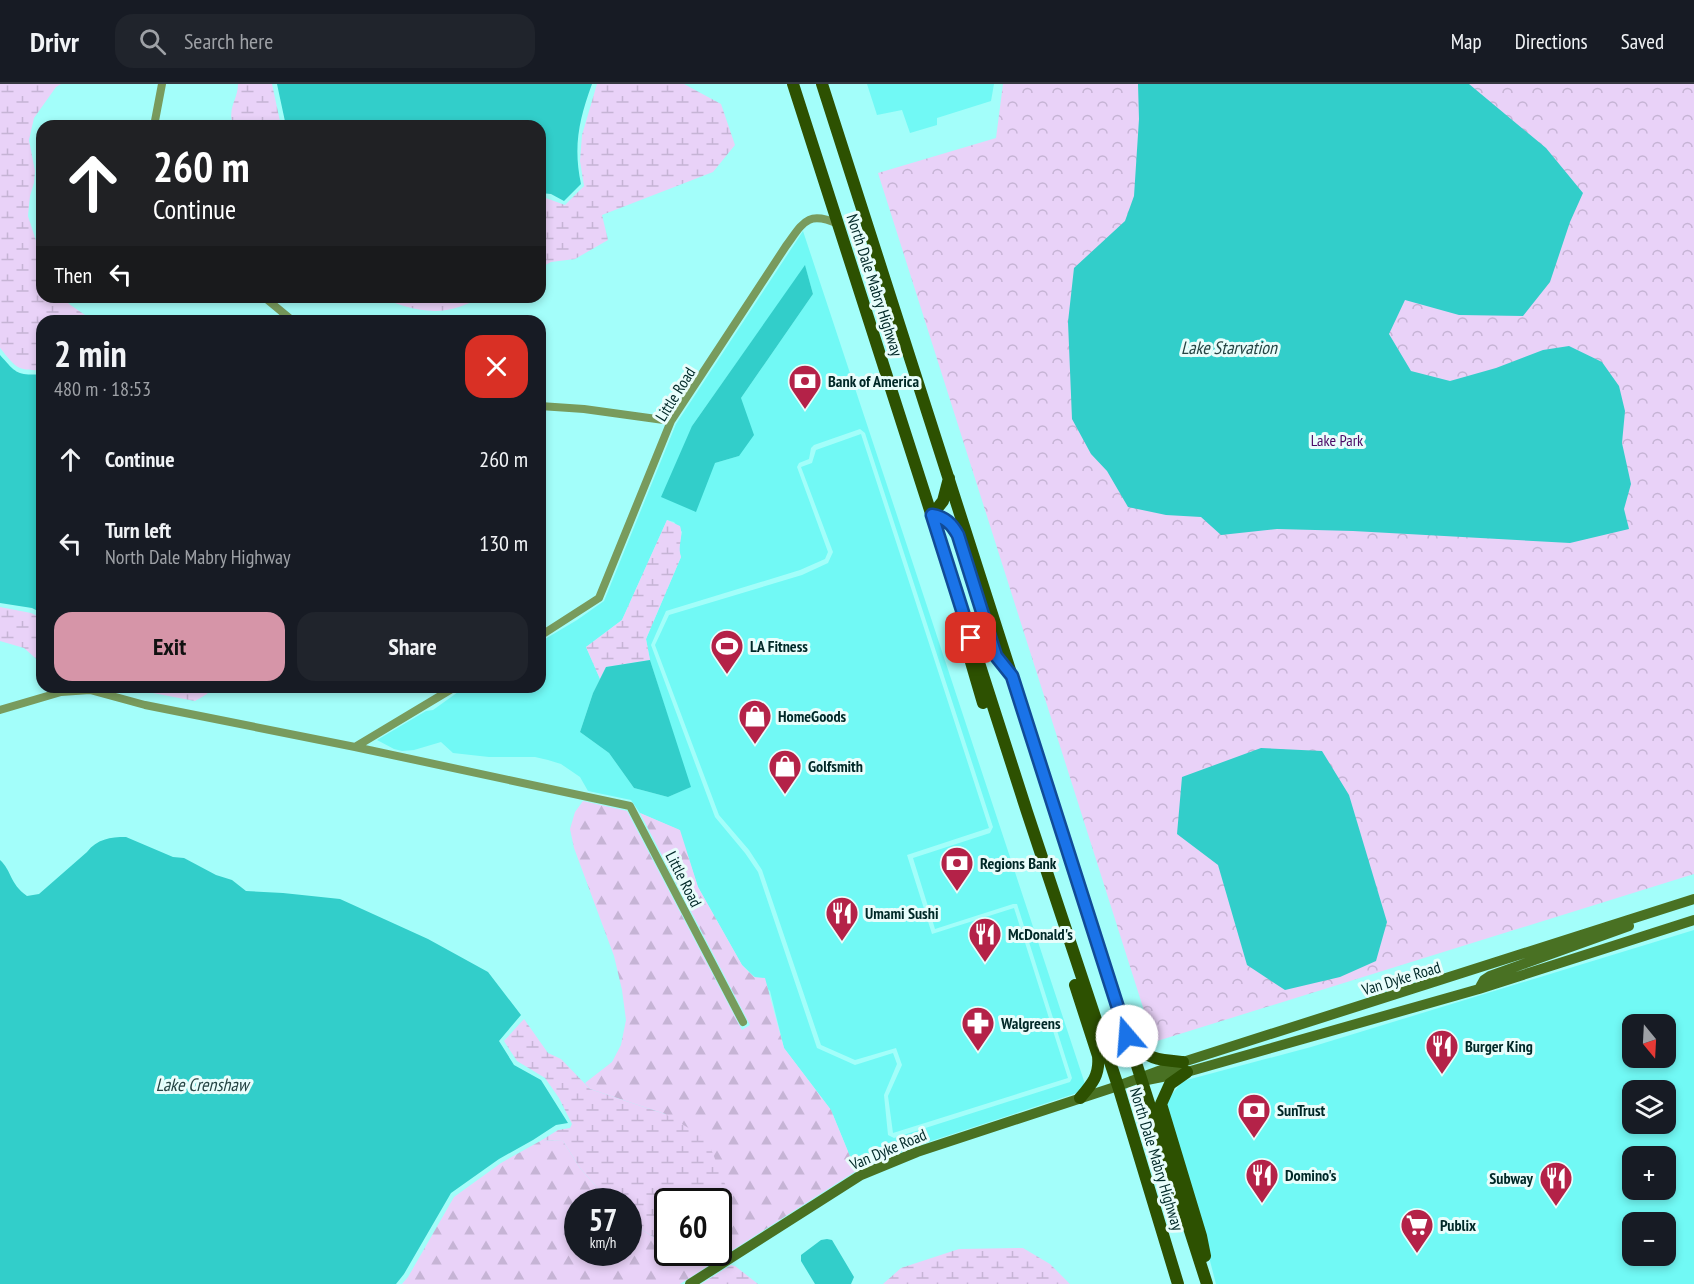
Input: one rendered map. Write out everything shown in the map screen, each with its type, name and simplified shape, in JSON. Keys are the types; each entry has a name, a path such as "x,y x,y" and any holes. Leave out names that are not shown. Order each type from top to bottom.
{"main road":[{"name":"North Dale Mabry Highway","path":"793,84 1027,812 1118,1086 1178,1284"},
{"name":"North Dale Mabry Highway","path":"822,84 1140,1079 1209,1284"},
{"path":"949,478 943,501 932,515 943,518 951,524 958,535 996,656 1012,676"},
{"path":"937,529 937,553 965,645 1098,1056 1097,1076 1080,1098"},
{"path":"1479,989 1484,980 1490,976 1614,933 1689,901"},
{"name":"Van Dyke Road","path":"1185,1067 1689,901"},
{"name":"Van Dyke Road","path":"690,1284 861,1174 917,1152 1140,1079 1479,989 1694,920"},
{"path":"1127,1036 1140,1051 1150,1058 1185,1067 1170,1084 1161,1104 1201,1236 1209,1284"},
{"path":"1158,1219 1170,1236 1187,1284"}],"street":[{"path":"155,120 162,84"},
{"name":"Little Road","path":"546,632 599,598 671,421 801,225 812,218 824,218 838,225"},
{"path":"271,303 285,315"},
{"path":"546,406 584,409 671,421"},
{"name":"Little Road","path":"0,710 59,693"},
{"name":"Little Road","path":"101,693 145,705 630,806 743,1022"},
{"path":"355,747 444,693"}],"shaded area":[{"path":"867,84 994,84 991,101 937,118 937,125 910,133 902,110 877,115"},
{"path":"803,231 1085,1084 1077,1093 919,1145 856,1171 831,1110 784,1048 770,991 742,965 698,887 679,830 640,813 631,800 588,791 580,777 561,764 548,760 535,757 489,757 453,753 441,742 402,751 377,740 426,711 433,710 457,693 546,693 546,638 604,601 676,424","holes":["805,266 813,294 741,398 739,456 715,463 692,426","860,429 865,433 993,827 990,833 913,858 935,929 1017,904 1072,1078 1070,1082 894,1138 888,1135 884,1095 897,1064 893,1053 855,1065 817,1048 758,872 715,817 651,645 666,611 800,570 825,559 828,552 797,467 799,463 809,459 811,448 814,445","667,520 674,522 682,532 678,548 681,557 646,639 650,660 690,787 668,797 634,788 609,753 580,732 600,679 586,647 622,620"]},
{"path":"861,434 989,828 907,855 932,934 1014,908 1068,1078 893,1133 888,1096 902,1065 896,1048 855,1060 821,1045 762,870 749,850 719,815 655,645 669,615 802,575 828,563 833,552 801,467 812,463 816,450"},
{"path":"1694,930 1694,1284 1216,1284 1203,1234 1166,1122 1167,1100 1183,1081 1311,1047"}],"green space":[{"path":"0,84 61,84 56,87 34,118 29,140 35,171 28,216 36,241 36,303 68,303 85,315 36,315 36,370 27,370 17,366 0,348"},
{"path":"238,84 272,84 280,120 231,120"},
{"path":"597,84 684,84 721,104 735,145 713,172 602,215 608,240 575,259 546,265 546,198 565,205 584,186 580,161 582,135"},
{"name":"Lake Park","path":"1003,84 1694,84 1694,874 1154,1042 878,173 996,138"},
{"path":"396,303 469,303 439,311"},
{"path":"667,520 680,526 681,557 646,639 650,660 606,667 600,679 586,647 622,620"},
{"path":"0,607 36,615 36,659 24,648 0,641"},
{"path":"153,693 208,693 195,701"},
{"path":"583,801 627,811 742,1030 750,1025 640,813 680,830 698,887 742,965 754,977 765,978 784,1048 831,1110 856,1171 732,1251 732,1188 722,1188 665,1114 590,1089 585,1083 612,1062 621,1045 626,1020 614,956 574,848 570,829 575,812"},
{"path":"524,1019 548,1053 561,1059 590,1089 665,1114 707,1139 727,1188 654,1188 654,1237 642,1230 642,1188 598,1188 580,1168 563,1141 542,1140 558,1130 570,1128 572,1124 559,1098 545,1078 517,1061 504,1041"},
{"path":"542,1140 563,1141 580,1168 598,1188 564,1188 564,1266 642,1266 642,1230 654,1237 654,1266 708,1266 680,1284 402,1284 454,1197 501,1163"},
{"path":"1023,1248 1050,1264 1070,1284 883,1284 901,1268 959,1249"},
{"path":"732,1265 758,1284 701,1284"}],"water":[{"path":"277,84 592,84 579,133 578,157 581,184 564,201 546,194 546,120 285,120"},
{"name":"Lake Starvation","path":"1138,84 1469,84 1546,148 1583,193 1570,222 1550,282 1523,316 1459,315 1405,300 1389,334 1411,371 1450,381 1496,368 1543,350 1569,346 1602,362 1619,386 1625,411 1622,443 1631,484 1624,509 1629,529 1570,543 1277,529 1221,535 1201,517 1166,515 1128,507 1107,471 1091,454 1072,419 1068,322 1074,268 1125,221 1134,196 1139,119"},
{"path":"805,265 813,294 741,398 754,435 739,456 715,463 696,512 661,497 692,426"},
{"path":"0,355 18,372 36,374 36,610 0,603"},
{"path":"650,660 691,787 668,797 634,788 609,753 580,732 593,693 606,667"},
{"path":"1261,748 1322,751 1349,795 1387,922 1376,961 1340,977 1285,990 1247,965 1218,865 1177,834 1182,777"},
{"name":"Lake Crenshaw","path":"126,837 173,857 184,858 216,875 232,880 246,891 340,899 428,939 488,972 521,1015 499,1041 514,1065 541,1080 568,1123 556,1125 499,1159 451,1193 396,1284 0,1284 0,860 21,891 27,896 39,894 95,844 109,838"},
{"path":"821,1240 832,1240 854,1277 851,1284 815,1284 801,1261 801,1255"}],"place":[{"name":"Bank of America","path":"805,410"},
{"name":"LA Fitness","path":"727,675"},
{"name":"HomeGoods","path":"755,745"},
{"name":"Golfsmith","path":"785,795"},
{"name":"Regions Bank","path":"957,892"},
{"name":"Umami Sushi","path":"842,942"},
{"name":"McDonald's","path":"985,963"},
{"name":"Walgreens","path":"978,1052"},
{"name":"Burger King","path":"1442,1075"},
{"name":"SunTrust","path":"1254,1139"},
{"name":"Domino's","path":"1262,1204"},
{"name":"Subway","path":"1556,1207"},
{"name":"Publix","path":"1417,1254"}],"route":[{"path":"971,638 932,515 939,516 951,524 958,535 996,656 1012,676 1127,1036"}]}
